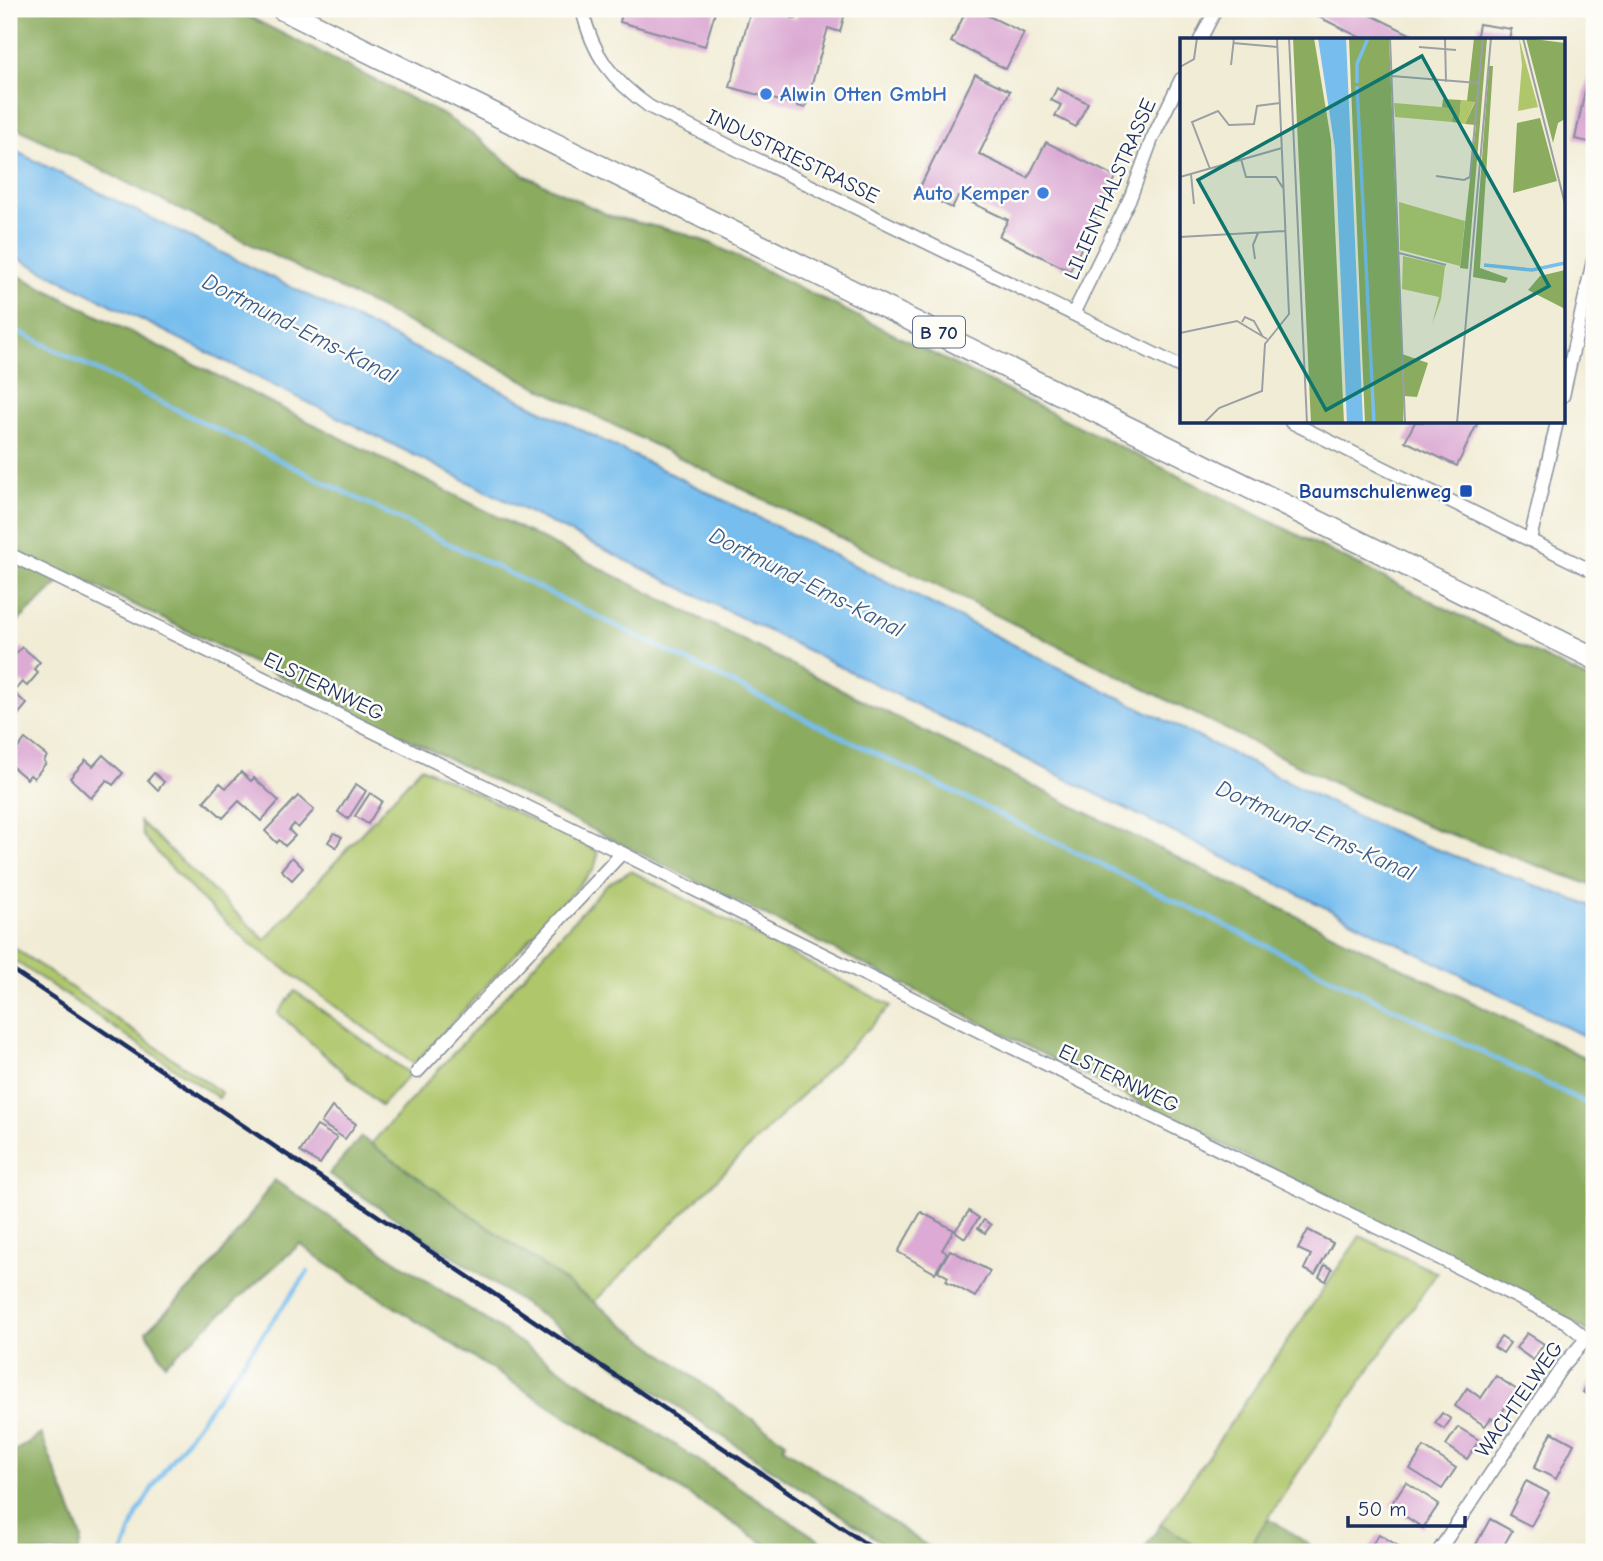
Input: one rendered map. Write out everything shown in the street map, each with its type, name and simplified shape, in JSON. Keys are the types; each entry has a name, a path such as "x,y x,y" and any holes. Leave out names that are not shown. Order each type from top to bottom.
{"main road":[{"name":"B 70","path":"282,9 1594,658"}],"street":[{"name":"INDUSTRIESTRASSE","path":"582,9 586,28 602,60 624,88 650,107 1180,367"},
{"path":"1201,38 1216,9"},
{"name":"LILIENTHALSTRASSE","path":"1073,314 1131,196 1152,139 1180,81"},
{"path":"1564,391 1594,256"},
{"path":"1296,424 1594,572"},
{"path":"1530,540 1557,424"},
{"name":"ELSTERNWEG","path":"9,554 622,853 1482,1279 1566,1322 1590,1342"},
{"path":"417,1072 622,853"},
{"name":"WACHTELWEG","path":"1438,1552 1562,1367 1590,1342"}],"green space":[{"path":"9,9 234,9 442,114 478,138 524,175 610,216 679,232 710,243 1594,682 1594,886 1428,826 1372,802 9,124"},
{"path":"9,271 1099,819 1594,1062 1594,1334 834,949 69,573 9,630"},
{"path":"421,767 595,850 598,855 594,869 414,1064 252,945 201,899 163,859 143,836 140,822 265,940"},
{"path":"631,871 891,1006 594,1302 370,1145 607,884"},
{"path":"9,944 222,1093 219,1098 9,957"},
{"path":"295,991 410,1074 381,1106 278,1013"},
{"path":"361,1137 786,1442 783,1447 936,1552 896,1552 329,1174"},
{"path":"274,1180 837,1552 778,1552 327,1264 300,1244 165,1364 146,1331 206,1273"},
{"path":"1360,1236 1437,1273 1305,1462 1246,1552 1205,1552 1161,1524"},
{"path":"41,1434 82,1538 78,1552 9,1552 9,1455"},
{"path":"1269,1518 1314,1548 1311,1552 1246,1552"},
{"path":"1161,1524 1205,1552 1142,1552"}],"water":[{"name":"Dortmund-Ems-Kanal","path":"9,148 1365,820 1594,907 1594,1041 9,254"}],"building":[{"path":"623,9 716,9 705,46 620,22"},
{"path":"751,9 761,9 796,19 799,9 846,9 840,32 828,28 805,108 730,87"},
{"path":"967,9 974,9 1024,33 1006,69 951,42"},
{"path":"1303,9 1359,9 1418,38 1361,38"},
{"path":"1479,24 1511,29 1509,38 1476,38"},
{"path":"1590,66 1594,67 1594,143 1575,139"},
{"path":"975,74 1010,91 979,154 1028,178 1046,142 1116,177 1070,271 999,236 1008,220 958,196 952,208 918,191"},
{"path":"1057,88 1088,103 1076,127 1055,116 1061,105 1051,100"},
{"path":"1414,424 1477,424 1457,466 1405,441"},
{"path":"22,647 40,662 34,669 38,673 27,686 22,682 13,692 27,704 11,723 9,661"},
{"path":"25,739 47,756 44,761 46,763 34,778 30,775 27,779 9,764"},
{"path":"103,755 123,773 113,785 107,780 91,798 70,778 86,760 93,766"},
{"path":"241,772 251,781 254,778 279,801 261,821 239,801 223,818 204,801 220,783 226,788"},
{"path":"154,773 164,782 158,790 148,780"},
{"path":"356,784 366,791 348,819 338,812"},
{"path":"370,793 382,801 368,824 355,816"},
{"path":"298,796 314,810 298,828 294,824 289,830 295,836 285,846 279,840 277,843 265,831"},
{"path":"334,833 342,837 336,847 328,842"},
{"path":"292,857 303,868 292,880 281,870"},
{"path":"332,1107 356,1124 345,1139 321,1123"},
{"path":"317,1126 337,1138 320,1164 300,1152"},
{"path":"969,1211 979,1218 965,1238 955,1231"},
{"path":"921,1212 954,1230 942,1250 947,1253 935,1273 898,1252"},
{"path":"984,1220 991,1225 985,1233 978,1228"},
{"path":"1308,1230 1333,1243 1315,1275 1304,1269 1311,1255 1298,1249"},
{"path":"950,1250 990,1271 975,1297 946,1281 948,1277 938,1271"},
{"path":"1325,1265 1332,1269 1326,1281 1319,1277"},
{"path":"1527,1333 1544,1344 1533,1360 1516,1348"},
{"path":"1501,1337 1510,1343 1503,1353 1494,1347"},
{"path":"1594,1374 1594,1400 1583,1392"},
{"path":"1496,1376 1517,1390 1496,1421 1491,1418 1485,1426 1455,1406 1467,1388 1481,1398"},
{"path":"1442,1413 1451,1419 1444,1429 1435,1423"},
{"path":"1458,1427 1479,1440 1467,1459 1446,1445"},
{"path":"1552,1432 1574,1444 1556,1479 1534,1468"},
{"path":"1424,1447 1456,1468 1442,1489 1410,1469"},
{"path":"1526,1481 1549,1493 1531,1526 1509,1515"},
{"path":"1406,1482 1439,1504 1423,1528 1390,1506"},
{"path":"1490,1519 1512,1531 1500,1552 1483,1552 1474,1548"},
{"path":"1379,1534 1408,1552 1367,1552"}],"waterway":[{"path":"9,327 1594,1107"},
{"path":"123,1552 137,1514 157,1480 308,1272"}],"railway":[{"path":"9,968 878,1552"}],"place":[{"name":"Alwin Otten GmbH","path":"766,94"},
{"name":"Auto Kemper","path":"1043,193"},
{"name":"Baumschulenweg","path":"1466,491"}]}
